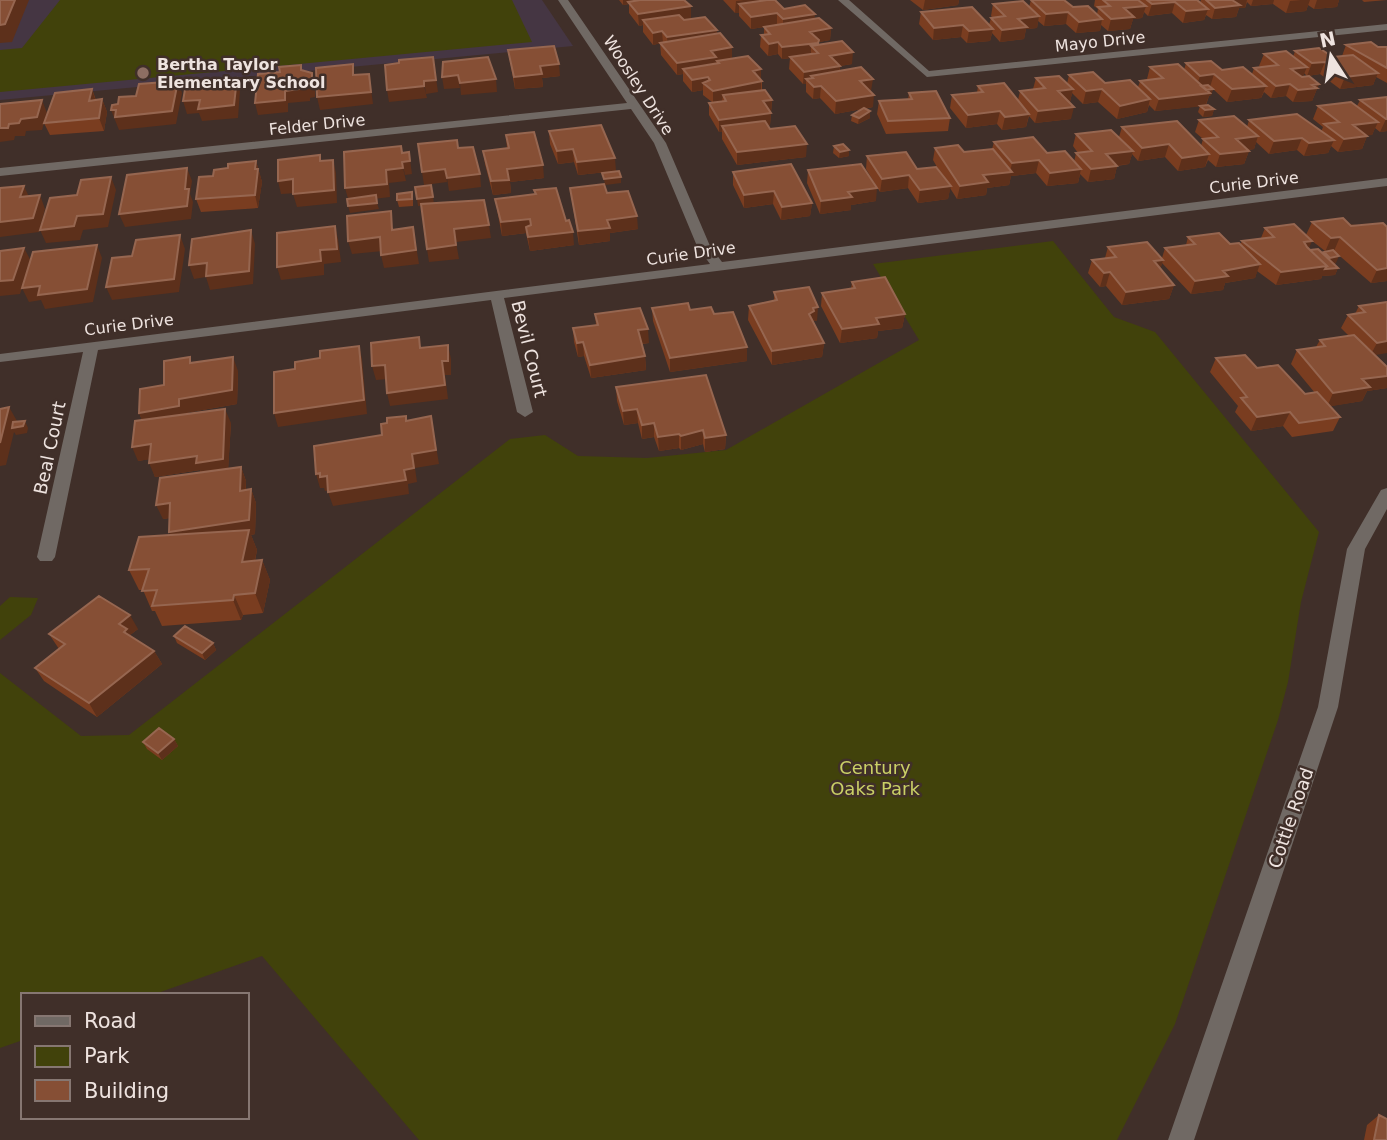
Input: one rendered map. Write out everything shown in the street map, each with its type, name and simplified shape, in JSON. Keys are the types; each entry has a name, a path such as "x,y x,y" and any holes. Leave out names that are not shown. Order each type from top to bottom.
{"street":[{"name":"Woosley Drive","path":"563,0 660,143 704,246 719,267"},
{"name":"Mayo Drive","path":"843,0 927,74 1387,27"},
{"name":"Felder Drive","path":"0,172 636,105"},
{"name":"Curie Drive","path":"0,358 1387,182"},
{"name":"Bevil Court","path":"496,296 525,412"},
{"name":"Beal Court","path":"46,557 92,346"},
{"name":"Cottle Road","path":"1181,1140 1328,707 1356,549 1387,494"}],"shaded area":[{"name":"Bertha Taylor Elementary School","path":"0,0 542,0 573,46 0,100"}],"green space":[{"name":"Bertha Taylor Elementary School","path":"60,0 512,0 532,42 0,92 0,50 22,48"},
{"name":"Century Oaks Park","path":"1053,241 1114,317 1155,332 1319,532 1301,602 1288,682 1278,720 1175,1024 1117,1140 419,1140 262,956 158,993 21,993 21,1041 0,1048 0,673 81,736 129,735 510,439 545,435 578,456 647,458 726,450 919,340 873,264"},
{"path":"10,597 38,598 31,615 0,640 0,606"}],"building":[{"path":"0,0 15,0 5,24 0,25"},
{"path":"684,0 691,6 638,14 628,2"},
{"path":"775,0 784,9 805,5 815,14 783,19 777,13 751,17 739,4"},
{"path":"1031,0 1064,0 1073,7 1088,6 1102,19 1079,22 1068,12 1046,14"},
{"path":"1103,0 1138,0 1146,6 1124,8 1134,17 1111,19 1098,7 1110,6"},
{"path":"1147,0 1197,0 1208,9 1186,11 1175,2 1152,4"},
{"path":"1206,0 1232,0 1240,5 1215,8"},
{"path":"1023,1 1039,16 1018,19 1027,27 1002,30 991,18 1005,16 993,4"},
{"path":"972,7 993,29 969,31 963,25 934,28 921,12"},
{"path":"679,15 684,20 705,17 717,30 667,37 662,31 653,33 643,20"},
{"path":"819,18 831,28 810,32 819,40 818,43 782,47 778,42 769,44 761,35 770,34 764,27"},
{"path":"720,33 732,47 711,51 716,57 677,63 660,43"},
{"path":"842,41 853,52 830,56 840,66 804,72 790,57 818,53 811,46"},
{"path":"1371,42 1378,47 1387,47 1387,68 1346,45"},
{"path":"554,46 559,64 540,66 542,74 514,77 508,50"},
{"path":"1319,48 1333,57 1353,55 1378,73 1345,77 1325,62 1312,63 1295,51"},
{"path":"1286,51 1307,67 1291,69 1302,77 1309,76 1319,84 1312,85 1317,88 1298,90 1290,84 1276,86 1254,68 1278,65 1264,54"},
{"path":"748,56 761,69 753,71 762,81 713,91 703,83 710,80 708,77 692,80 683,69 719,63 717,61"},
{"path":"433,57 436,80 424,81 424,86 387,90 385,65 399,63 399,60"},
{"path":"488,57 496,79 460,83 458,75 442,77 443,62"},
{"path":"1211,61 1222,70 1243,67 1266,86 1232,89 1214,74 1200,76 1186,63"},
{"path":"353,64 353,75 369,74 371,92 317,97 316,68"},
{"path":"1178,64 1210,93 1159,99 1140,81 1163,78 1150,67"},
{"path":"301,65 301,70 312,73 312,85 285,91 285,100 255,103 258,74 280,72 279,67"},
{"path":"861,67 873,79 860,81 874,95 836,101 821,86 814,87 806,79 813,78 811,76"},
{"path":"1093,72 1105,83 1130,80 1150,99 1120,106 1102,89 1086,91 1069,75"},
{"path":"1059,76 1073,89 1058,91 1074,107 1038,111 1020,91 1045,88 1036,78"},
{"path":"237,78 234,105 198,109 200,100 183,101 186,84"},
{"path":"178,81 172,111 115,117 116,110 111,110 112,105 118,104 119,97 136,96 139,84"},
{"path":"1004,83 1029,114 1005,117 1000,111 968,115 952,95 983,92 978,86"},
{"path":"1208,85 1213,89 1206,90 1201,86"},
{"path":"92,89 89,101 102,99 99,118 44,123 55,93"},
{"path":"765,90 772,100 763,101 771,113 719,120 709,103 726,101 723,95"},
{"path":"936,91 950,118 888,121 879,101 912,99 909,93"},
{"path":"1387,97 1387,119 1360,100"},
{"path":"42,100 37,117 21,119 19,123 9,124 8,128 0,128 0,104"},
{"path":"1351,102 1378,122 1353,125 1367,136 1344,139 1324,124 1339,122 1318,106"},
{"path":"1208,105 1214,109 1205,110 1200,106"},
{"path":"864,108 870,111 859,118 852,115"},
{"path":"1297,114 1334,140 1309,143 1302,138 1274,141 1249,120"},
{"path":"1234,116 1258,136 1236,139 1249,151 1220,154 1203,139 1218,137 1199,120"},
{"path":"765,121 770,129 795,126 807,144 737,152 722,126"},
{"path":"1177,121 1209,154 1182,158 1169,144 1142,148 1122,127"},
{"path":"601,125 615,158 577,162 573,149 557,151 549,131"},
{"path":"1111,130 1133,151 1106,154 1117,166 1091,169 1076,153 1092,151 1076,134"},
{"path":"534,132 543,165 507,169 509,180 491,181 483,151 509,148 506,135"},
{"path":"1033,137 1047,153 1065,151 1081,169 1050,173 1039,160 1012,163 994,142"},
{"path":"457,140 458,148 473,147 480,174 447,178 445,169 422,172 418,144"},
{"path":"843,144 849,150 840,152 834,146"},
{"path":"958,145 964,152 993,149 1012,172 983,175 988,182 960,186 935,148"},
{"path":"401,146 402,153 409,152 410,161 402,162 403,168 386,170 387,184 345,188 344,152"},
{"path":"906,152 917,169 936,167 951,186 920,190 909,175 882,179 867,156"},
{"path":"320,155 320,161 333,160 334,190 293,194 293,179 278,181 278,160"},
{"path":"256,161 255,169 258,169 255,195 196,199 199,177 213,176 214,170 228,168 228,164"},
{"path":"791,164 812,203 782,207 774,191 744,195 733,172"},
{"path":"861,164 877,188 848,192 852,197 821,201 808,170"},
{"path":"187,168 187,206 119,214 127,175"},
{"path":"619,171 621,177 604,179 602,173"},
{"path":"111,177 103,214 77,216 74,226 40,230 50,198 77,195 81,180"},
{"path":"604,184 607,193 628,191 637,216 607,220 610,228 578,231 570,188"},
{"path":"431,185 433,197 417,199 415,187"},
{"path":"24,186 20,197 40,195 33,218 0,222 0,188"},
{"path":"556,188 566,221 569,220 573,232 528,237 526,227 531,225 530,219 501,222 495,199 536,194 534,190"},
{"path":"412,192 412,199 397,200 397,194"},
{"path":"376,195 377,203 348,206 347,199"},
{"path":"484,200 489,225 454,229 456,245 427,249 421,204"},
{"path":"391,211 392,230 413,227 416,250 381,255 380,237 348,241 347,216"},
{"path":"1343,218 1351,226 1383,223 1387,227 1387,268 1377,270 1340,237 1331,238 1312,222"},
{"path":"1294,224 1312,241 1304,242 1307,247 1327,266 1281,272 1242,241 1274,237 1265,228"},
{"path":"335,226 337,249 320,250 321,261 277,267 277,233"},
{"path":"251,230 249,271 206,276 207,263 189,265 192,239"},
{"path":"1219,233 1230,244 1239,243 1260,264 1223,271 1228,276 1195,281 1165,248 1195,244 1188,237"},
{"path":"180,235 174,279 106,287 112,258 132,256 136,240"},
{"path":"1147,242 1163,260 1154,261 1174,285 1126,292 1110,272 1104,273 1092,260 1116,257 1108,247"},
{"path":"97,245 87,289 38,295 40,286 22,288 33,252"},
{"path":"24,248 13,280 0,281 0,251"},
{"path":"1318,249 1338,268 1325,269 1327,266 1310,250"},
{"path":"1333,250 1339,256 1330,258 1324,252"},
{"path":"885,277 905,314 876,318 879,324 842,329 822,293 855,288 852,282"},
{"path":"809,287 818,307 813,308 814,311 809,314 824,343 772,351 749,306 777,300 774,292"},
{"path":"1387,302 1387,341 1377,343 1348,315 1365,312 1359,306"},
{"path":"688,303 690,310 711,307 714,314 733,312 747,347 670,358 652,308"},
{"path":"640,308 648,329 638,330 645,356 590,365 583,342 577,343 573,328 598,325 595,314"},
{"path":"1354,335 1387,367 1387,376 1362,379 1370,387 1333,393 1297,350 1325,346 1320,340"},
{"path":"419,337 420,348 448,345 448,361 442,361 445,385 387,393 385,365 372,366 371,343"},
{"path":"359,346 364,400 274,413 274,372 295,369 295,362 320,358 320,351"},
{"path":"1245,355 1257,368 1278,365 1305,394 1317,392 1340,417 1299,423 1290,412 1257,417 1241,398 1247,397 1216,358"},
{"path":"190,357 190,363 233,357 232,390 179,399 179,406 139,413 140,389 164,385 164,361"},
{"path":"706,375 726,435 705,438 703,430 681,436 658,437 654,423 642,425 637,409 623,411 616,387"},
{"path":"9,407 0,443 0,409"},
{"path":"225,409 223,459 196,463 197,456 149,463 151,444 132,447 135,421"},
{"path":"406,416 406,421 431,416 436,450 412,454 414,468 404,470 406,480 328,492 327,476 320,477 320,473 316,474 314,446 382,435 381,424 387,423 387,418"},
{"path":"25,421 23,426 12,428 13,422"},
{"path":"241,467 240,491 251,489 249,520 169,532 170,503 156,505 160,478"},
{"path":"249,530 242,562 262,560 255,593 234,595 233,600 152,606 157,590 142,591 149,569 129,570 139,537"},
{"path":"99,596 130,615 119,624 127,629 124,632 154,651 89,703 35,668 65,644 49,634"},
{"path":"185,626 213,643 202,653 174,636"},
{"path":"159,728 174,739 158,753 143,742"},
{"path":"1379,1115 1387,1119 1387,1140 1374,1140"}],"place":[{"name":"Bertha Taylor Elementary School","path":"143,73"}]}
